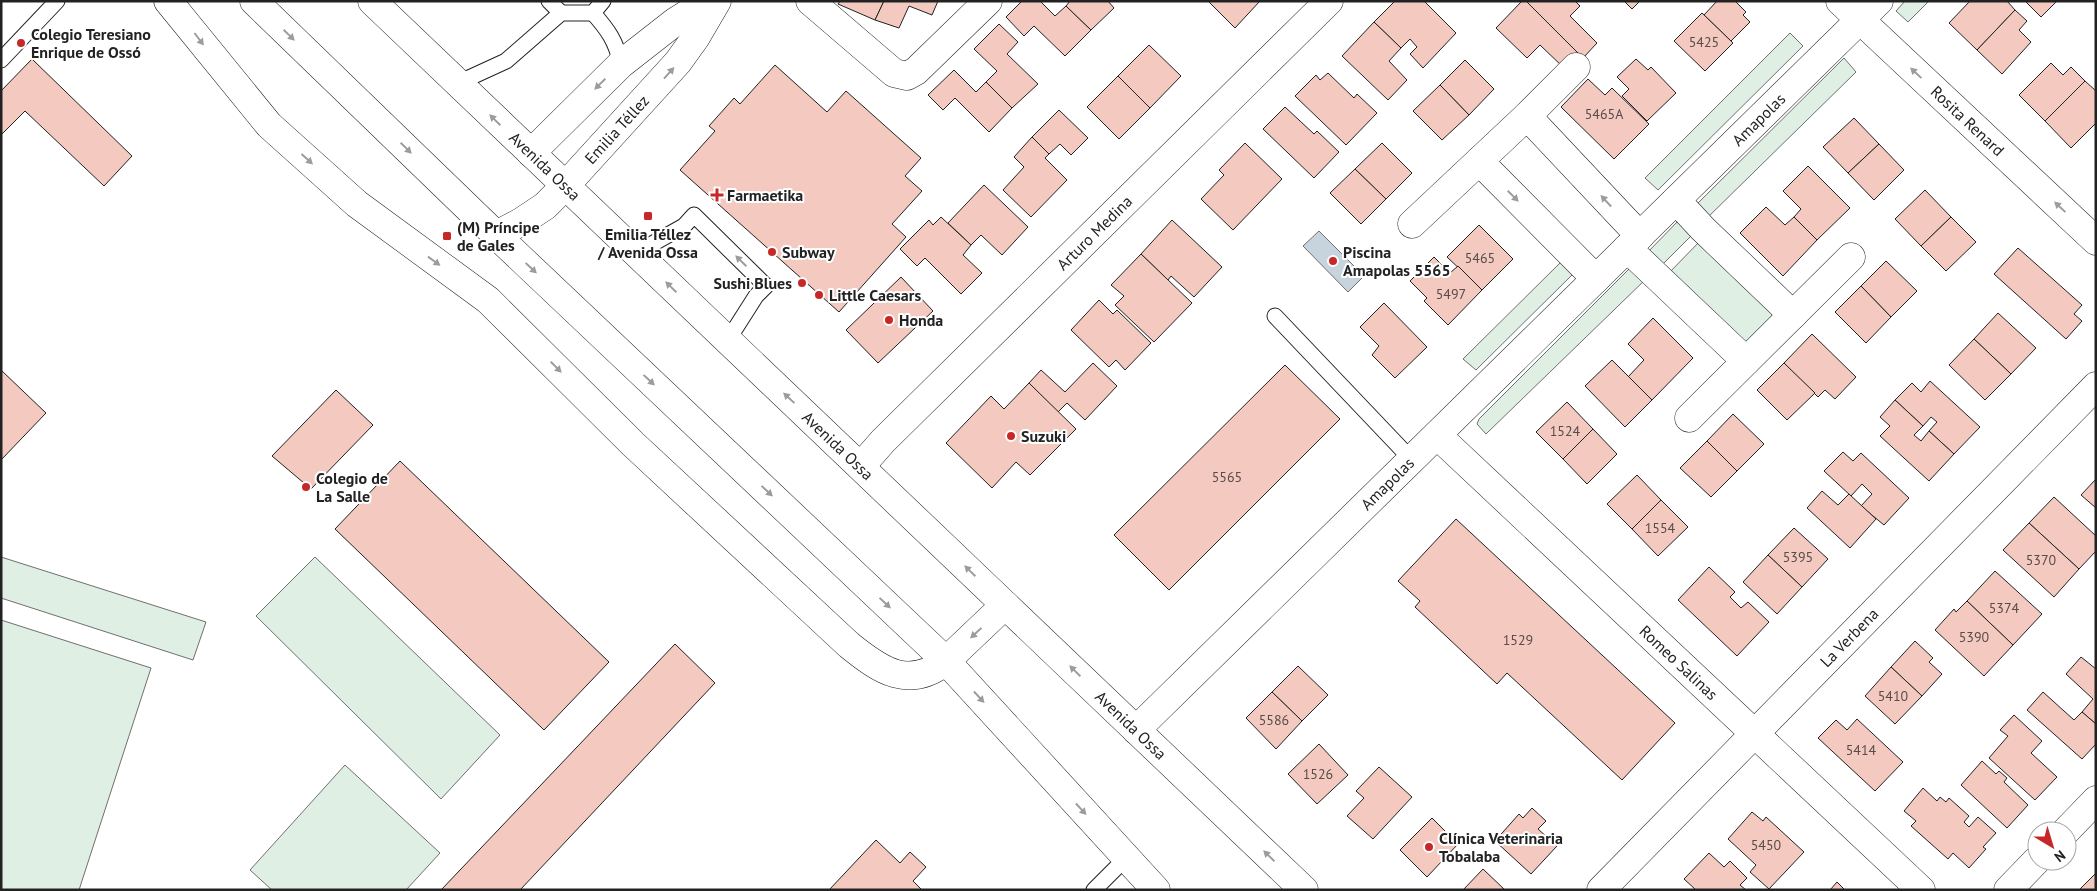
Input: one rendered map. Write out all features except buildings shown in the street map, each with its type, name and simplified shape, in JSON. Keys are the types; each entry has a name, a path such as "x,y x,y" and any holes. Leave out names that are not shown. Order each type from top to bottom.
{"street":[{"path":"168,1 269,125 357,204 488,300 633,444 867,660 900,676 916,676 927,673 946,661 1005,605"},
{"path":"254,1 496,235 946,661 1156,890"},
{"name":"Avenida Ossa","path":"372,1 1304,890"},
{"path":"531,153 621,64 676,21 708,1"},
{"name":"Emilia Téllez","path":"496,235 521,222 545,206 565,186 678,62 696,37 717,1"},
{"path":"810,1 894,73 906,76 916,72 988,1"},
{"name":"Arturo Medina","path":"861,466 883,442 1203,128 1329,1"},
{"name":"Rosita Renard","path":"1840,1 2096,241"},
{"name":"Amapolas","path":"1136,730 1879,1"},
{"path":"1412,224 1527,116 1576,67"},
{"path":"1527,116 1633,242 1746,362"},
{"path":"1479,161 1596,279"},
{"path":"1676,200 1703,229 1793,315"},
{"path":"1689,418 1851,257"},
{"name":"La Verbena","path":"1601,890 2096,386"},
{"name":"Romeo Salinas","path":"1437,435 1921,890"},
{"path":"2076,821 2096,800"},
{"path":"2008,890 2027,870"}],"lane":[{"path":"1,60 57,1"},
{"path":"549,1 561,13"},
{"path":"593,13 603,1"},
{"path":"458,84 506,61 561,13 593,13 610,32 619,52 621,64"},
{"path":"636,253 684,226 694,216 766,286 756,296 728,340"},
{"path":"1275,316 1412,460"},
{"path":"1094,890 1126,858"}],"green space":[{"path":"1905,1 1929,1 1908,22 1896,11"},
{"path":"1790,33 1803,46 1658,190 1645,178"},
{"path":"1844,58 1856,72 1704,221 1692,209"},
{"path":"1681,218 1695,232 1659,268 1645,255"},
{"path":"1703,238 1778,311 1742,348 1667,275"},
{"path":"1562,261 1574,273 1476,370 1463,359"},
{"path":"1634,264 1648,277 1486,434 1477,424 1479,419"},
{"path":"1,557 206,622 193,660 1,598"},
{"path":"315,557 500,735 441,799 256,616"},
{"path":"1,620 151,668 79,890 1,890"},
{"path":"345,765 440,853 406,890 272,890 250,870"}],"shaded area":[{"name":"Piscina Amapolas 5565","path":"1319,231 1364,276 1348,292 1303,246"}],"place":[{"name":"Colegio Teresiano Enrique de Ossó","path":"21,43"},
{"name":"Farmaetika","path":"717,195"},
{"name":"Emilia Téllez / Avenida Ossa","path":"648,216"},
{"name":"(M) Príncipe de Gales","path":"447,236"},
{"name":"Subway","path":"772,252"},
{"name":"Piscina Amapolas 5565","path":"1333,261"},
{"name":"Sushi Blues","path":"802,283"},
{"name":"Little Caesars","path":"819,295"},
{"name":"Honda","path":"889,320"},
{"name":"Suzuki","path":"1011,436"},
{"name":"Colegio de La Salle","path":"306,487"},
{"name":"Clínica Veterinaria Tobalaba","path":"1429,847"}]}
